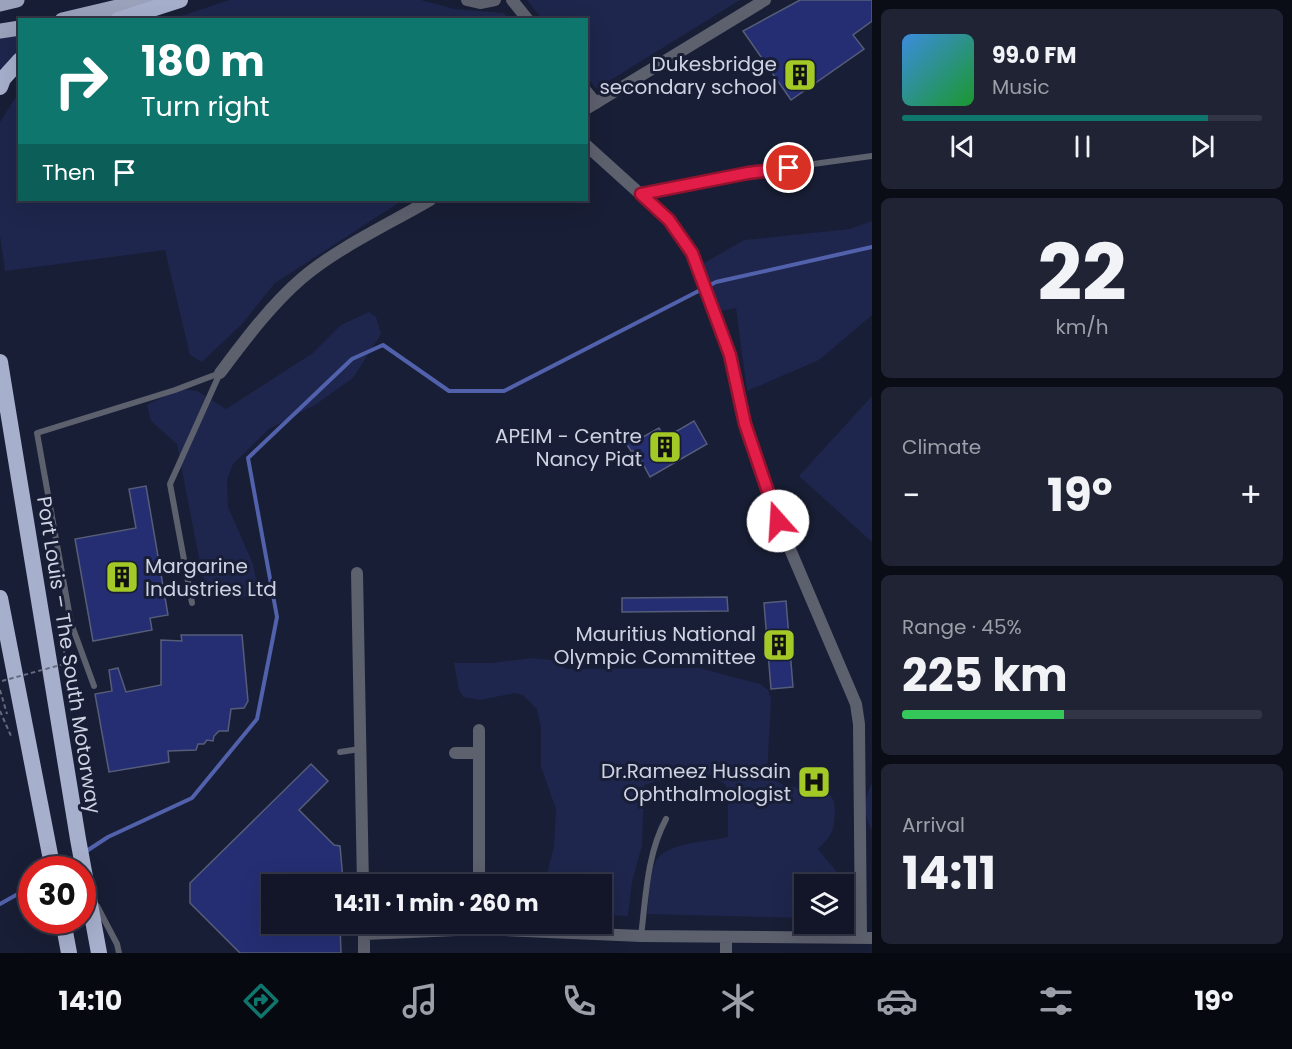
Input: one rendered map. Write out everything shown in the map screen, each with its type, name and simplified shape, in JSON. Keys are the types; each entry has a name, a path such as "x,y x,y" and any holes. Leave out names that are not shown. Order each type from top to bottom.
{"highway":[{"path":"120,12 180,0"},
{"path":"0,87 3,79 18,62"},
{"name":"Port Louis – The South Motorway","path":"0,362 81,856"},
{"path":"0,598 51,856"},
{"path":"65,934 69,953"},
{"name":"Port Louis – The South Motorway","path":"95,934 99,953"}],"main road":[{"path":"0,4 16,0"},
{"path":"120,12 137,0"},
{"path":"76,18 120,12 147,0"},
{"path":"0,31 18,28"}],"street":[{"path":"467,0 480,3 495,0"},
{"path":"512,0 526,18"},
{"path":"591,106 765,0"},
{"path":"588,148 669,220 692,253 730,355 745,424 778,521 855,704 858,715 867,938 609,934"},
{"path":"220,373 275,305 302,278 428,201"},
{"path":"357,573 363,874"},
{"path":"479,730 479,874"},
{"path":"455,753 479,753"},
{"path":"364,934 364,953"},
{"path":"726,937 726,953"}],"lane":[{"path":"641,194 748,173 872,156"},
{"path":"192,603 170,484 220,373"},
{"path":"94,686 71,623 37,433 175,390 220,373"},
{"path":"340,752 361,749"},
{"path":"641,936 651,856 666,819"},
{"path":"96,903 117,944 119,953"}],"path":[{"path":"2,681 64,664"}],"shaded area":[{"path":"229,0 421,0 454,9 504,13 508,18 176,18"},
{"path":"527,0 740,0 596,89 588,77 588,18 541,18"},
{"path":"18,28 18,51 0,71 0,34"},
{"path":"18,94 18,201 401,201 275,283 242,324 202,362 190,355 165,250 5,271 0,235 0,122"},
{"path":"872,221 872,315 819,360 747,391 736,308 720,311 699,266 744,240 850,229"},
{"path":"369,312 376,317 381,334 353,378 315,405 269,429 233,464 227,480 228,507 253,564 258,590 243,598 216,595 209,590 202,574 177,444 151,421 147,405 179,389 197,391 226,409 313,353 341,325"},
{"path":"872,396 872,542 799,476"},
{"path":"532,658 551,660 567,669 699,668 760,684 768,690 771,699 767,775 784,785 817,789 830,795 834,802 835,812 833,829 818,849 838,874 794,874 794,918 647,914 652,874 660,856 677,847 728,837 726,785 713,776 695,770 644,785 642,846 632,881 628,916 612,915 612,874 547,874 554,847 556,809 541,767 541,728 537,709 523,695 515,693 481,700 463,697 459,690 454,663 491,663"},
{"path":"872,783 872,830 865,807"}],"building":[{"name":"Dukesbridge secondary school","path":"800,0 872,0 872,21 853,35 864,49 791,100 743,31"},
{"name":"APEIM - Centre Nancy Piat","path":"694,421 707,444 650,477 636,451 631,451 624,440 640,431 643,437 659,428 665,438"},
{"name":"Margarine Industries Ltd","path":"146,486 168,615 150,618 152,630 93,641 75,539 136,528 129,489"},
{"path":"727,597 728,611 622,612 622,598"},
{"name":"Mauritius National Olympic Committee","path":"786,601 793,687 771,689 764,603"},
{"path":"181,635 242,635 248,701 244,708 231,709 228,731 219,731 213,741 207,740 204,744 198,744 196,750 168,751 169,762 109,772 95,694 112,691 109,670 118,668 126,692 161,685 161,640 182,641"},
{"path":"311,764 328,781 299,810 334,845 340,846 342,874 261,874 261,934 340,934 341,953 240,953 190,903 190,883"}],"waterway":[{"path":"85,852 108,837 192,798 257,719 277,617 248,458 352,359 383,345 449,391 504,391 716,282 872,247"},
{"path":"0,904 18,894"}],"place":[{"name":"Dukesbridge secondary school","path":"800,75"},
{"name":"APEIM - Centre Nancy Piat","path":"665,447"},
{"name":"Margarine Industries Ltd","path":"122,577"},
{"name":"Mauritius National Olympic Committee","path":"779,645"},
{"name":"Dr.Rameez Hussain Ophthalmologist","path":"814,782"}],"route":[{"path":"778,521 745,424 730,355 692,253 669,220 641,194 748,173 789,168"}]}
